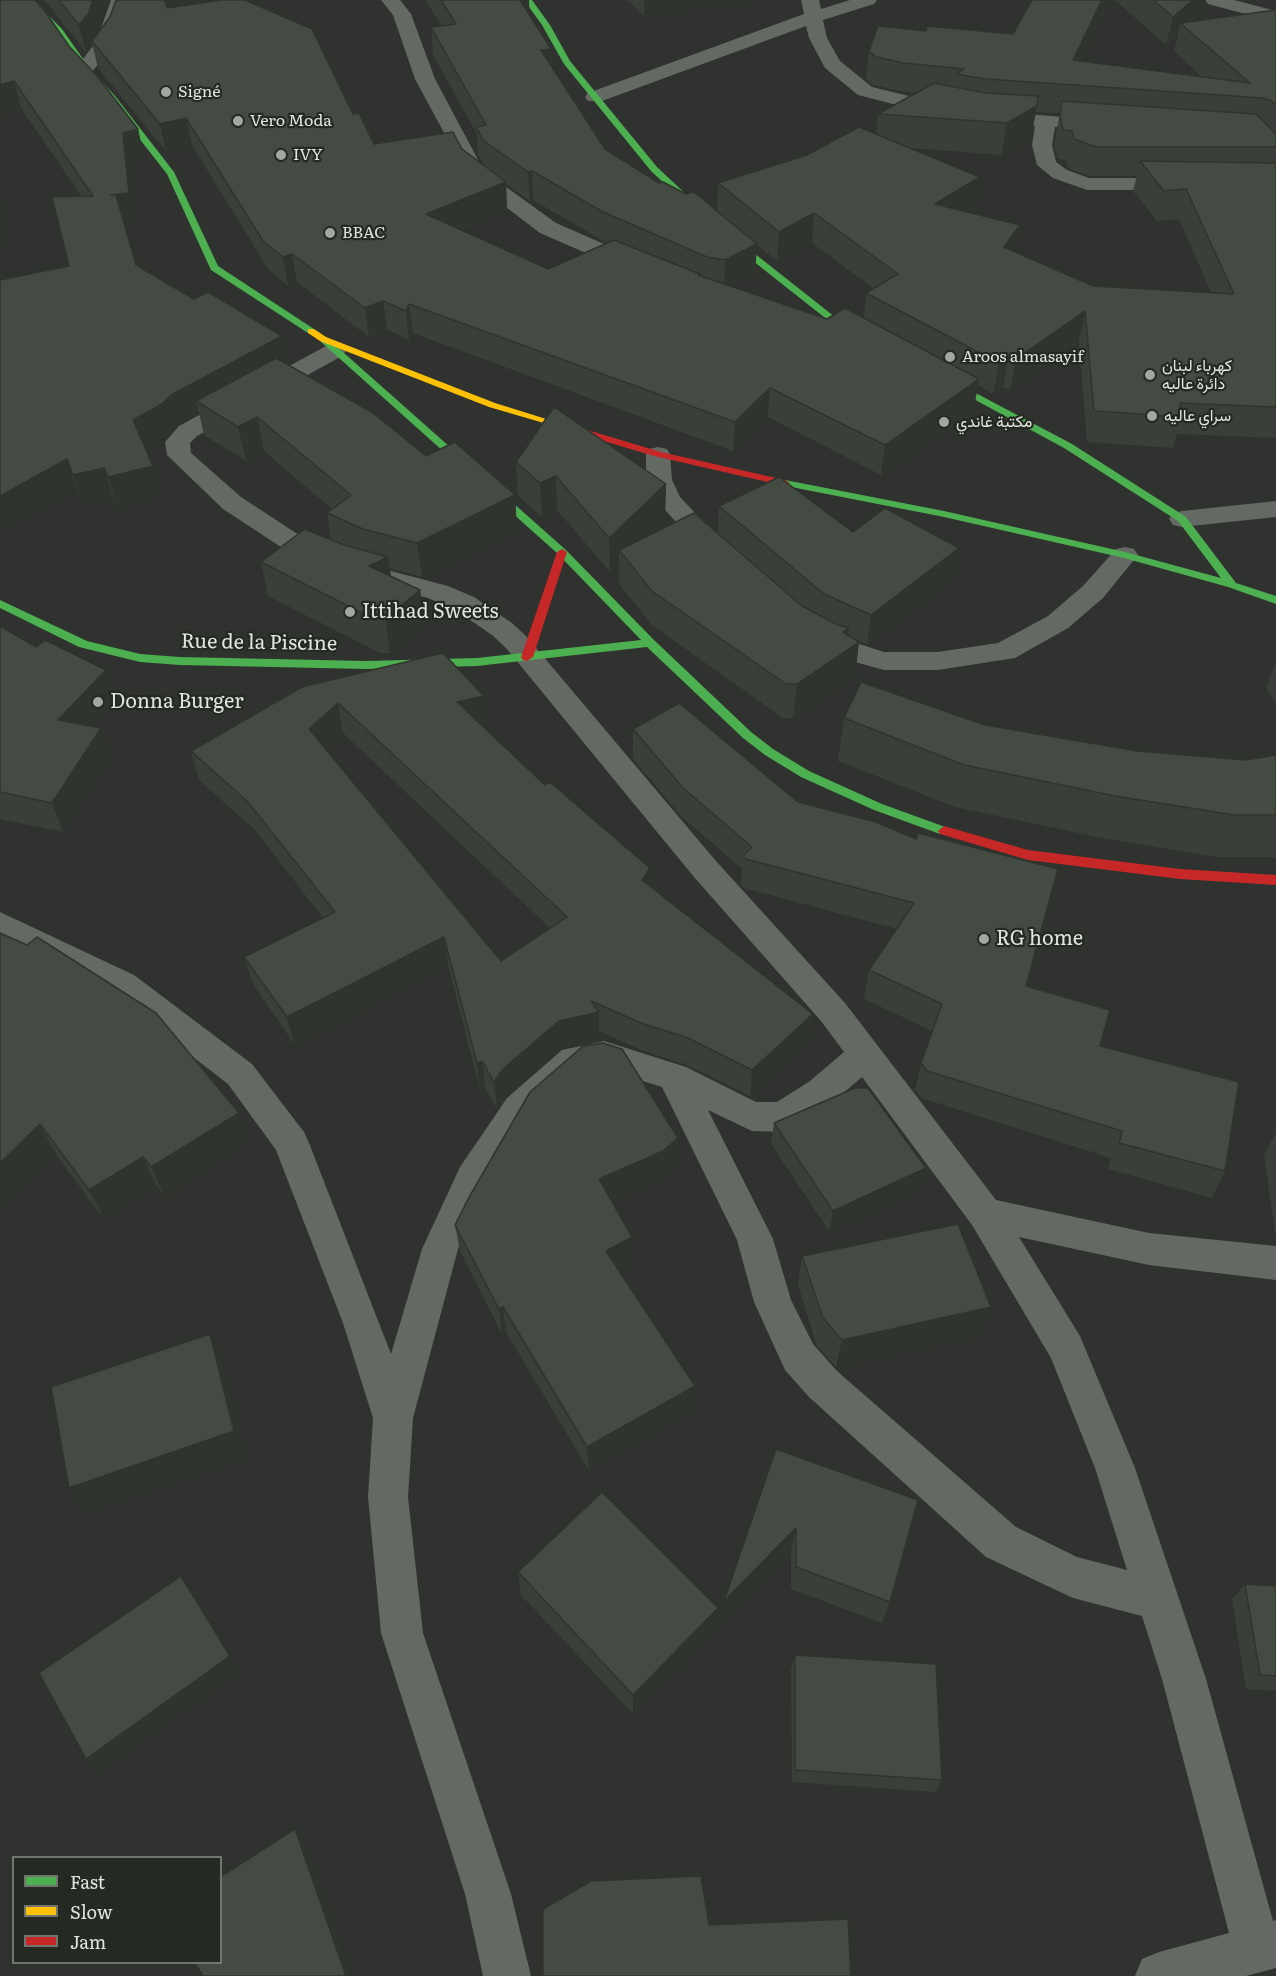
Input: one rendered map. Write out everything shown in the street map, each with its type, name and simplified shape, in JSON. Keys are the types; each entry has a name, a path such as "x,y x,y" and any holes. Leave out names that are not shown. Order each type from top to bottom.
{"main road":[{"path":"528,0 546,25 567,62 662,177 718,229 832,319 884,347"},
{"path":"32,2 59,32 85,68 112,98 171,174 214,268 329,345 562,552 651,643 747,735 769,752 805,774 878,807 948,833 1028,855 1180,874 1276,880"},
{"path":"329,345 492,405 658,454 729,472 944,514 1125,555 1232,585 1276,600"},
{"path":"924,369 1068,447 1182,519 1232,585"},
{"path":"527,657 562,552"},
{"name":"Rue de la Piscine","path":"0,604 83,644 140,658 216,663 366,665 477,662 651,643"}],"street":[{"path":"15,0 32,2"},
{"path":"85,68 105,43 120,0"},
{"path":"390,0 402,14 425,79 476,175 548,228 656,275"},
{"path":"595,97 812,8 868,0"},
{"path":"1214,0 1276,17"},
{"path":"812,8 819,38 832,64 865,91 916,104 981,116 1124,127"},
{"path":"1046,120 1042,145 1047,165 1060,174 1087,184 1196,184"},
{"path":"788,311 832,319"},
{"path":"329,345 188,431 177,442 179,455 232,503 290,541 359,571 438,592 464,603 502,628 705,869 833,1012 985,1214 1066,1349 1115,1467 1267,1946 1159,1976"},
{"path":"658,454 659,480 669,500 705,541 732,564"},
{"path":"1182,519 1276,509"},
{"path":"793,617 810,632 843,649 884,661 938,661 1005,651 1058,622 1093,592 1125,555"},
{"path":"0,924 122,984 240,1074 291,1143 362,1323 393,1418"},
{"path":"507,1976 488,1894 402,1633 388,1497 393,1418 440,1249 473,1178 519,1108 574,1060 604,1055 674,1077 752,1116 783,1117 822,1091 865,1054"},
{"path":"674,1077 755,1239 773,1302 799,1357 823,1384 1001,1542 1073,1578 1158,1599"},
{"path":"985,1214 1149,1249 1276,1263"}],"building":[{"path":"0,0 35,0 69,46 97,76 138,129 123,133 129,193 111,195 116,195 136,265 194,299 208,292 282,336 171,395 162,404 133,420 153,466 108,477 104,468 73,475 67,459 0,496 0,280 69,266 52,197 93,196 14,81 0,85"},
{"path":"59,0 93,0 88,14 79,25"},
{"path":"116,0 165,0 167,8 221,0 245,0 312,29 353,114 359,113 374,144 453,132 462,149 506,182 426,214 548,269 614,240 700,274 698,275 827,319 845,308 979,379 885,445 770,388 735,422 409,304 406,311 383,301 365,308 292,254 283,257 263,241 186,118 160,124 92,41 110,17"},
{"path":"441,0 520,0 551,49 541,50 605,149 659,183 663,182 686,194 694,192 757,244 725,260 707,257 603,212 532,171 528,172 484,141 476,127 486,125 431,27 456,24"},
{"path":"1032,0 1102,0 1073,60 1250,83 1180,23 1276,10 1276,105 1263,98 986,79 956,74 964,69 903,63 876,57 869,51 878,26 926,31 927,26 1013,34"},
{"path":"1153,0 1193,0 1173,17"},
{"path":"934,83 986,93 1038,96 1037,106 1007,123 878,114"},
{"path":"1062,101 1256,114 1276,134 1276,147 1096,147 1074,139 1072,131 1063,130 1060,116"},
{"path":"859,127 980,177 935,204 1020,225 1004,247 1093,286 1234,294 1186,189 1164,191 1140,161 1276,163 1276,407 1180,403 1182,417 1094,411 1085,311 1016,359 1009,356 999,363 866,293 898,274 814,213 779,232 718,183 807,155"},
{"path":"276,358 373,413 426,456 455,442 515,495 417,543 363,529 327,513 351,495 257,417 238,427 196,401"},
{"path":"554,407 666,484 609,538 556,476 540,483 516,462"},
{"path":"779,477 853,532 885,508 959,548 871,615 824,594 719,506"},
{"path":"694,513 802,606 836,624 849,628 843,632 859,642 797,684 786,684 652,591 619,550"},
{"path":"305,529 344,545 388,557 369,566 420,590 385,619 374,619 261,562"},
{"path":"0,626 36,647 45,640 106,670 58,720 101,728 52,803 0,792"},
{"path":"443,653 484,696 457,702 545,785 550,782 650,868 642,880 813,1014 752,1070 688,1038 641,1023 591,1001 599,1012 559,1021 503,1069 494,1082 482,1061 477,1063 444,937 287,1017 244,957 335,912 248,802 191,751 302,687","holes":["338,703 567,917 501,961 309,729"]},
{"path":"861,682 985,725 1137,751 1246,760 1276,755 1276,815 1234,815 1115,796 964,765 844,718"},
{"path":"679,703 798,802 876,822 916,839 918,833 1058,869 1026,986 1110,1010 1100,1046 1239,1082 1225,1171 1119,1143 1122,1131 927,1071 921,1063 942,1004 869,970 914,903 746,859 743,856 752,847 683,788 633,729"},
{"path":"0,933 27,945 37,937 156,1013 239,1113 151,1167 143,1157 89,1190 40,1124 0,1163"},
{"path":"603,1043 622,1049 678,1138 663,1151 599,1179 632,1237 606,1251 695,1386 587,1447 503,1307 499,1309 455,1225 530,1092 583,1046"},
{"path":"855,1088 868,1088 926,1168 833,1211 774,1123"},
{"path":"958,1224 991,1307 842,1340 823,1318 802,1256"},
{"path":"210,1334 234,1431 69,1488 51,1387"},
{"path":"776,1449 918,1500 890,1602 796,1567 796,1528 724,1601"},
{"path":"602,1492 718,1608 633,1695 518,1572"},
{"path":"181,1576 230,1656 86,1759 39,1673"},
{"path":"1245,1584 1276,1586 1276,1676 1260,1675"},
{"path":"795,1655 936,1664 942,1780 795,1770"},
{"path":"295,1829 346,1976 203,1976 195,1964 222,1964 222,1876"},
{"path":"701,1876 709,1925 848,1919 851,1976 543,1976 543,1909 591,1881"}],"traffic: fast":[{"path":"29,0 59,31 85,68 112,98 171,174 214,268 311,331"},
{"path":"528,0 546,25 567,62 654,169 718,229 832,319 870,340"},
{"path":"323,339 562,552 650,643 747,735 769,752 805,774 878,807 944,831"},
{"path":"936,375 1068,446 1182,519 1232,585"},
{"path":"785,483 944,514 1125,555 1232,585 1276,600"},
{"path":"0,604 83,644 140,658 180,661 366,665 477,662 650,643"}],"traffic: slow":[{"path":"311,331 323,339 492,405 554,423"}],"traffic: jam":[{"path":"554,423 658,454 785,483"},
{"path":"527,657 562,552"},
{"path":"944,831 1028,855 1180,874 1276,880"}],"place":[{"name":"Signé","path":"166,92"},
{"name":"Vero Moda","path":"238,121"},
{"name":"IVY","path":"281,155"},
{"name":"BBAC","path":"330,233"},
{"name":"Aroos almasayif","path":"950,357"},
{"name":"كهرباء لبنان دائرة عاليه","path":"1150,375"},
{"name":"سراي عاليه","path":"1152,416"},
{"name":"مكتبة غاندي","path":"944,422"},
{"name":"Ittihad Sweets","path":"350,612"},
{"name":"Donna Burger","path":"98,702"},
{"name":"RG home","path":"984,939"}]}
